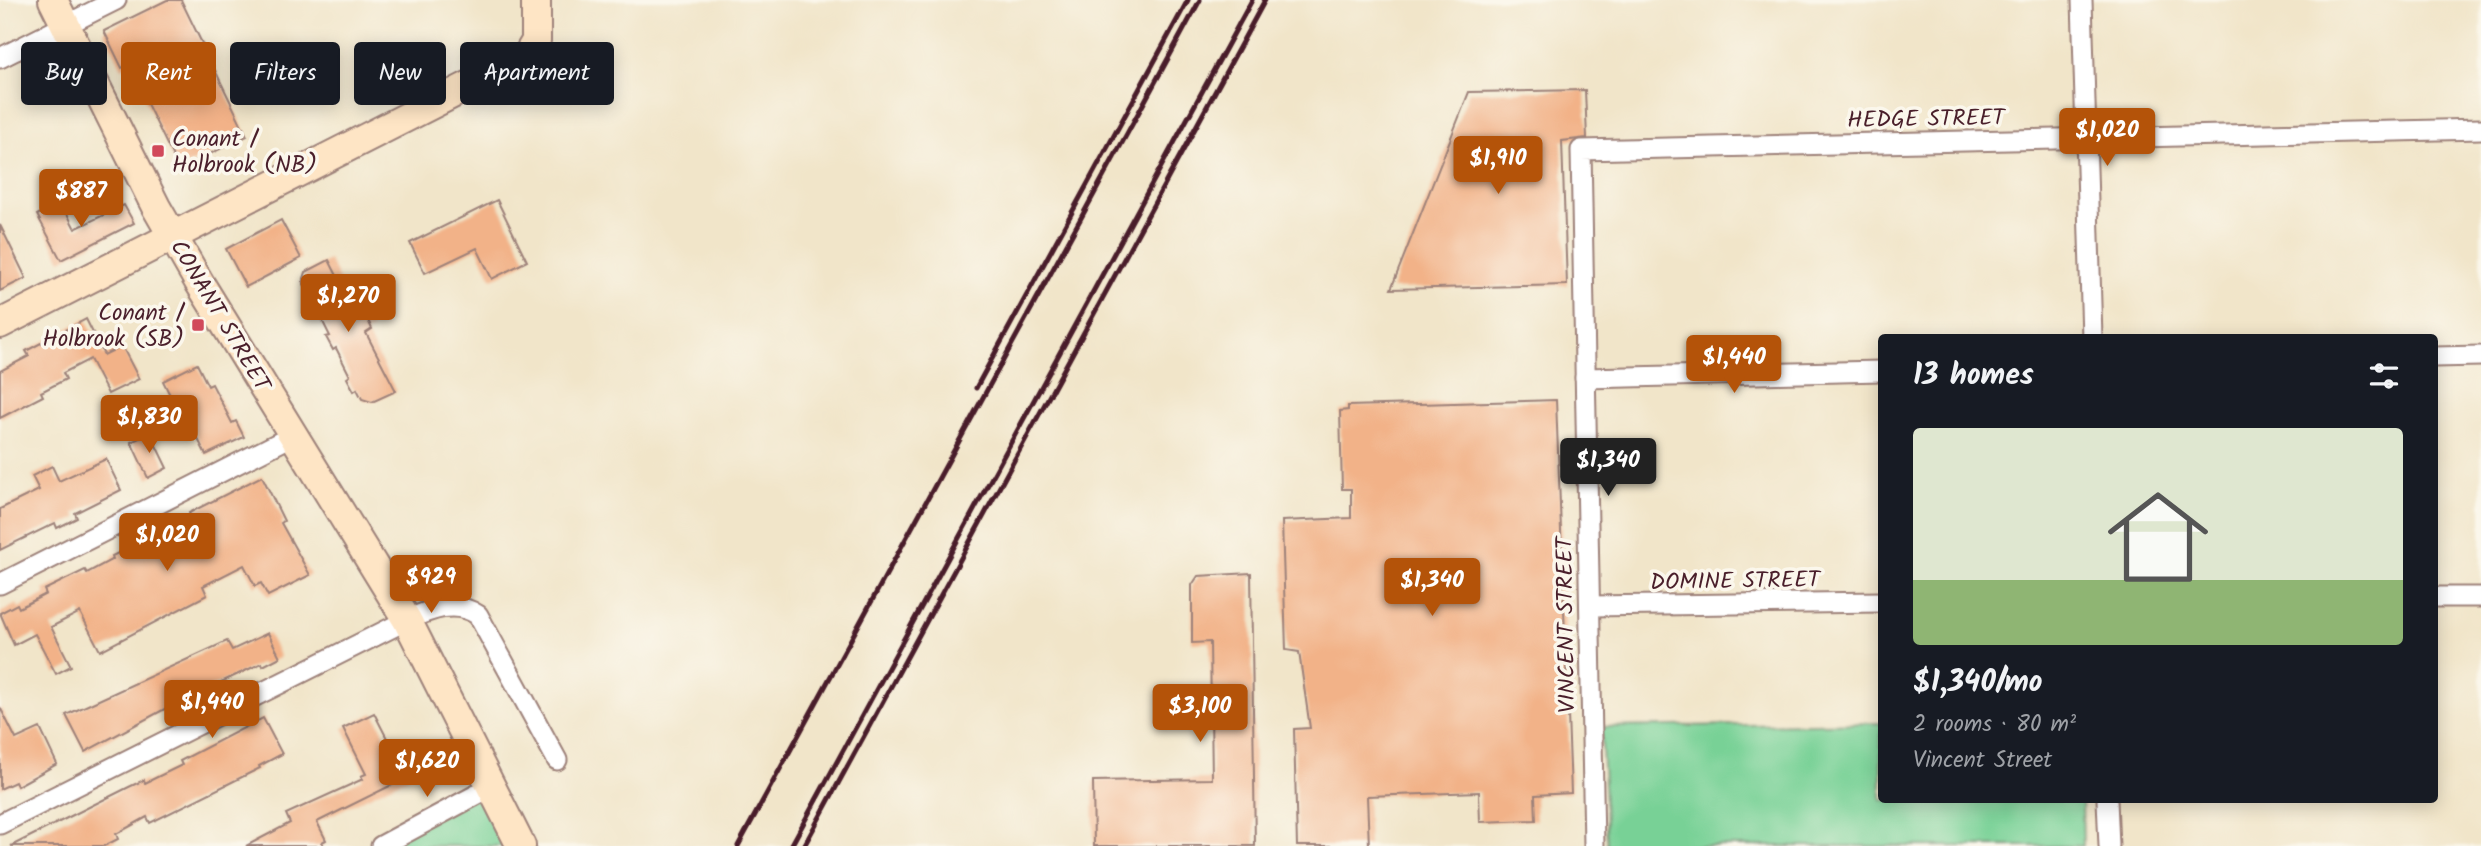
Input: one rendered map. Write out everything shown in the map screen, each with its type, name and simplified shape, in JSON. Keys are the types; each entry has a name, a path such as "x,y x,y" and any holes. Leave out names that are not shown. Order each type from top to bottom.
{"main road":[{"name":"CONANT STREET","path":"53,0 156,207 407,620 521,846"},
{"path":"0,324 527,56 534,46 537,31 536,0"}],"street":[{"path":"0,58 116,0"},
{"path":"2082,0 2092,334"},
{"name":"HEDGE STREET","path":"1581,150 2481,129"},
{"name":"VINCENT STREET","path":"1581,150 1594,846"},
{"path":"2438,357 2481,356"},
{"path":"1585,378 1878,371"},
{"path":"0,584 294,435"},
{"path":"2438,597 2481,597"},
{"name":"DOMINE STREET","path":"1590,606 1878,603"},
{"path":"0,824 407,620 439,607 467,607 478,615 557,760"},
{"path":"382,846 491,786"},
{"path":"2107,803 2109,846"}],"green space":[{"path":"1878,723 1878,803 2082,803 2083,846 1607,846 1601,727"},
{"path":"491,787 521,846 381,846"}],"building":[{"path":"167,0 181,0 201,42 121,42 121,66 104,31"},
{"path":"216,72 247,136 179,169 148,105 216,105"},
{"path":"1585,90 1587,138 1562,141 1567,285 1391,289 1469,92"},
{"path":"497,200 527,261 492,279 477,248 425,273 410,243"},
{"path":"61,202 75,229 124,205 134,223 61,260 37,215"},
{"path":"281,220 301,258 246,287 226,249"},
{"path":"0,225 26,278 0,291"},
{"path":"329,260 360,321 367,318 372,329 366,333 396,391 372,402 362,399 357,389 354,391 347,378 350,376 336,348 333,350 326,337 330,336 303,282 306,272"},
{"path":"86,319 104,355 122,346 139,379 108,394 90,359 63,373 66,379 41,392 43,396 0,418 0,371 29,356 26,351"},
{"path":"197,364 208,386 212,384 232,423 236,421 244,437 206,455 188,419 176,399 173,401 163,381"},
{"path":"1556,400 1571,793 1535,795 1536,820 1480,822 1479,792 1367,796 1369,846 1297,846 1294,729 1310,728 1299,652 1286,650 1282,521 1351,518 1351,489 1342,489 1340,411 1348,410 1348,406"},
{"path":"150,433 167,468 148,478 131,442"},
{"path":"106,459 121,490 75,513 77,518 57,528 55,523 0,550 0,509 39,490 32,476 52,466 59,481"},
{"path":"262,476 284,521 281,523 310,575 268,596 261,583 255,586 244,565 203,586 207,595 100,651 80,612 51,627 71,666 56,674 35,634 14,645 0,613 17,604 19,608 46,594 44,590 85,570 87,573 113,559 112,556 191,517 189,513"},
{"path":"1251,573 1255,846 1094,846 1093,781 1212,779 1210,642 1192,643 1192,585 1198,576"},
{"path":"268,633 280,657 174,704 85,752 66,715 227,641 232,650"},
{"path":"0,707 16,739 40,728 57,764 17,786 15,782 0,789"},
{"path":"374,713 397,758 400,756 410,776 317,822 326,840 322,842 324,846 246,846 290,823 286,814 363,779 361,776 366,774 343,728"},
{"path":"263,718 282,754 259,766 260,768 150,823 147,817 116,834 118,839 104,846 11,846 129,787 144,780 145,783 182,765 180,761"}],"railway":[{"path":"976,388 1188,0"},
{"path":"738,846 1200,0"},
{"path":"791,846 1252,0"},
{"path":"804,846 1265,0"}],"place":[{"name":"Conant / Holbrook (NB)","path":"158,151"},
{"name":"Conant / Holbrook (SB)","path":"198,325"}]}
